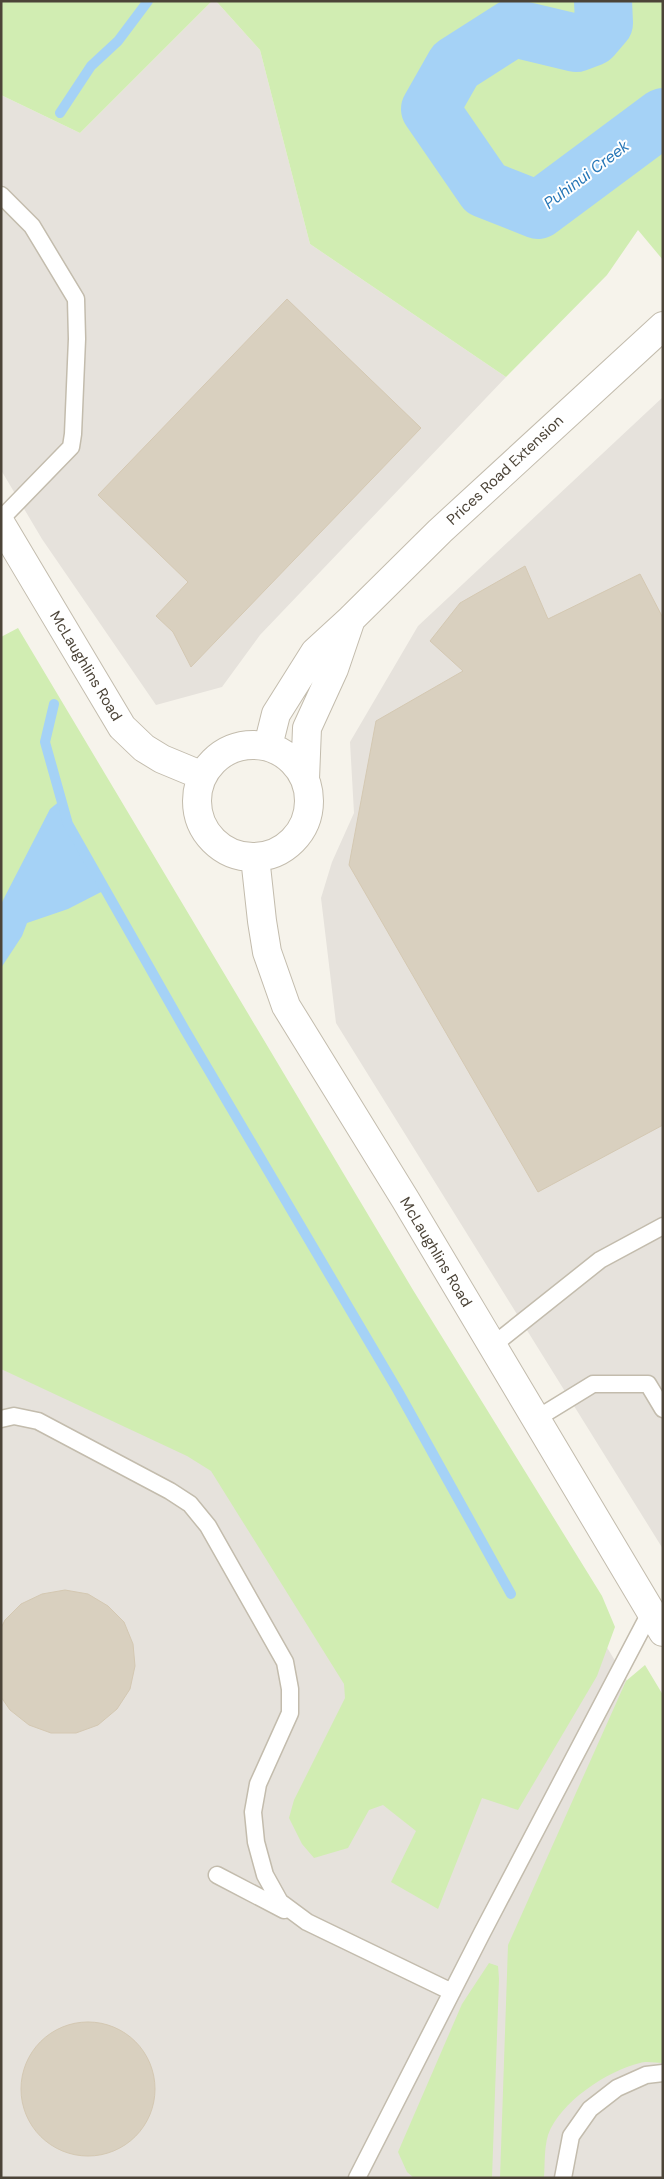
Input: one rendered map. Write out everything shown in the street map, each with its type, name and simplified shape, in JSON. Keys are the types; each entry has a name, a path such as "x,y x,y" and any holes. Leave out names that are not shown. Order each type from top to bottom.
{"street":[{"name":"Prices Road Extension","path":"268,746 276,714 315,652 351,619 440,530 663,326"},
{"name":"McLaughlins Road","path":"1,524 122,727 150,751 202,776"},
{"name":"Prices Road Extension","path":"305,779 307,728 334,668 351,619"},
{"path":"249,745 268,746 283,753 296,765 305,779 309,797 307,814 300,831 288,845 272,853 255,857 235,854 218,845 206,831 198,814 197,794 202,776 214,760 230,749 249,745"},
{"name":"McLaughlins Road","path":"255,857 267,952 286,1006 657,1621"}],"lane":[{"path":"1,195 32,226 76,298 77,339 71,447 1,519"},
{"path":"492,1346 600,1260 663,1226"},
{"path":"536,1419 593,1384 648,1384 663,1409"},
{"path":"1,1420 14,1416 38,1421 170,1490 190,1504 208,1526 285,1662 290,1689 290,1713 258,1784 253,1812 256,1842 264,1875 280,1902 307,1922"},
{"path":"357,2178 452,1992 657,1621"},
{"path":"217,1875 307,1922 452,1992"},
{"path":"563,2178 571,2136 590,2110 617,2088 646,2075 663,2073"}],"shaded area":[{"path":"212,1 216,1 260,50 310,244 506,377 260,635 222,687 156,705 42,539 1,470 1,95 80,133"},
{"path":"663,397 663,1549 336,1023 321,898 332,862 354,813 350,742 418,626"},
{"path":"1,646 663,1740 663,2178 1,2178"}],"green space":[{"path":"1,1 212,1 80,133 1,95"},
{"path":"216,1 663,1 663,260 638,230 607,275 506,377 310,244 260,50"},
{"path":"18,628 413,1290 602,1596 615,1627 597,1676 518,1810 482,1798 438,1909 391,1882 416,1831 383,1805 369,1810 348,1848 314,1858 302,1844 289,1818 294,1800 345,1698 344,1684 211,1471 187,1456 1,1369 1,637"},
{"path":"645,1665 663,1695 663,2063 642,2062 627,2067 600,2081 574,2100 554,2123 548,2135 545,2151 544,2178 500,2178 508,1945 626,1681"},
{"path":"489,1963 498,1966 499,1979 492,2178 414,2178 407,2172 398,2152 462,2004"}],"water":[{"path":"61,800 68,824 105,890 68,909 27,923 22,936 1,968 1,904 50,809"}],"building":[{"path":"287,299 421,428 191,667 173,632 156,616 188,582 98,495"},
{"path":"525,566 548,619 640,574 663,618 663,1125 538,1192 349,865 376,721 463,671 430,641 460,603"},
{"path":"65,1590 88,1594 108,1606 124,1622 133,1644 135,1666 130,1689 117,1709 98,1725 76,1733 51,1733 29,1725 10,1710 1,1697 1,1628 5,1620 21,1604 42,1594"},
{"path":"88,2022 114,2027 125,2033 135,2042 144,2052 150,2063 155,2089 150,2115 144,2126 135,2136 125,2145 114,2151 88,2156 62,2151 51,2145 41,2136 32,2126 26,2115 21,2089 26,2063 32,2052 41,2042 51,2033 62,2027"}],"waterway":[{"path":"60,113 91,66 118,41 148,1"},
{"name":"Puhinui Creek","path":"603,1 604,23 592,37 576,43 513,28 455,65 430,109 485,189 538,210 663,117"},
{"path":"54,704 45,742 68,824 185,1030 398,1391 511,1594"}]}
